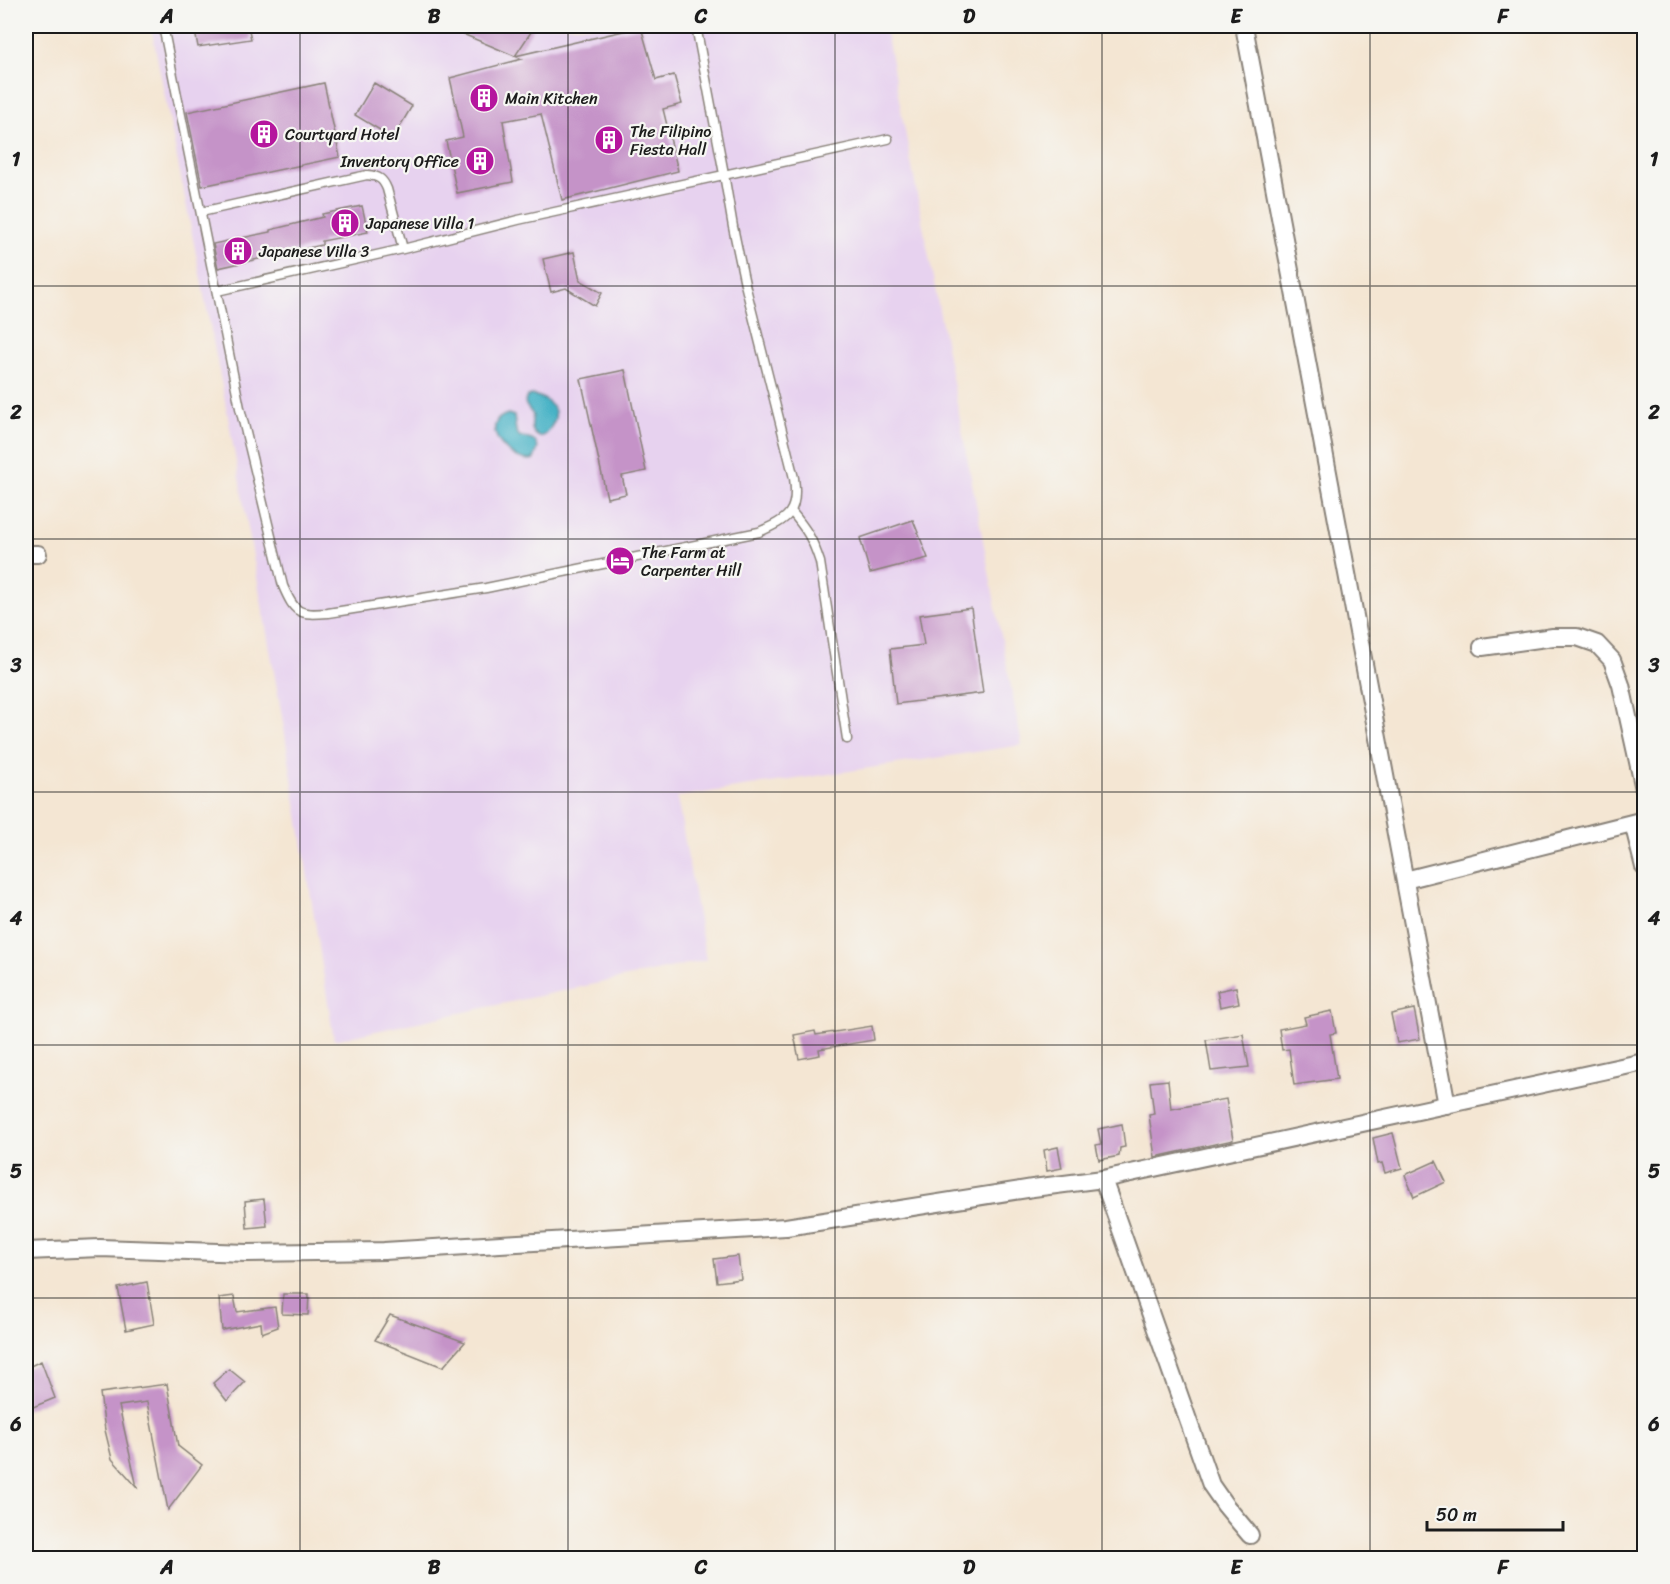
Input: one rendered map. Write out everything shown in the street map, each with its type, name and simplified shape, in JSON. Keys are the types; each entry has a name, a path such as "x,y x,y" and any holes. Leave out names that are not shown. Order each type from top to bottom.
{"street":[{"path":"1244,26 1447,1105"},
{"path":"1482,647 1553,637 1577,638 1597,644 1612,660 1621,685 1644,789"},
{"path":"1405,880 1639,822 1644,867"},
{"path":"26,1251 110,1248 247,1254 384,1251 786,1227 1103,1179 1644,1062"},
{"path":"1103,1179 1211,1485 1250,1535"}],"lane":[{"path":"164,26 240,408 283,586 290,603 298,611 312,614 498,585 759,532 781,522 791,511 796,494 794,478 745,284 696,26"},
{"path":"217,291 404,249 518,220 888,139"},
{"path":"201,212 367,175 377,176 383,180 387,189 404,249"},
{"path":"791,511 807,530 820,562 847,739"}],"shaded area":[{"name":"The Farm at Carpenter Hill","path":"151,26 885,26 1022,745 677,797 706,960 334,1040 282,716 226,406"}],"water":[{"path":"533,395 549,403 555,414 555,420 549,431 540,437 533,431 533,415 525,404 528,396"},
{"path":"508,414 514,416 519,436 535,441 538,448 534,459 516,456 500,442 495,426 499,419"}],"building":[{"path":"194,26 248,26 251,39 198,47"},
{"name":"The Filipino Fiesta Hall","path":"444,26 535,26 515,56 641,27 656,80 674,75 682,104 663,109 678,171 562,200 541,114 503,121 513,182 457,193 446,141 463,137 450,78 522,59"},
{"name":"Courtyard Hotel","path":"324,83 340,157 202,186 187,112"},
{"path":"374,83 412,106 393,138 355,115"},
{"path":"362,206 368,232 322,241 322,245 218,268 213,244 270,232 270,230 323,217 322,214"},
{"path":"574,252 580,280 602,293 595,306 566,288 551,292 543,259"},
{"path":"625,370 646,471 622,476 626,494 607,498 581,379"},
{"path":"913,520 928,558 870,573 860,538"},
{"path":"971,608 983,693 896,704 890,649 924,645 919,615"},
{"path":"1236,987 1239,1003 1220,1007 1217,991"},
{"path":"1414,1009 1420,1039 1397,1043 1391,1014"},
{"path":"1332,1011 1336,1033 1330,1034 1337,1079 1294,1085 1289,1049 1282,1050 1279,1029 1306,1024 1304,1017"},
{"path":"872,1026 874,1040 819,1049 820,1055 799,1059 794,1035 815,1031 816,1035"},
{"path":"1243,1034 1249,1067 1211,1071 1206,1040"},
{"path":"1168,1080 1171,1109 1226,1099 1233,1140 1155,1157 1149,1115 1154,1114 1150,1082"},
{"path":"1122,1124 1125,1147 1120,1148 1119,1156 1099,1160 1096,1145 1101,1144 1098,1129"},
{"path":"1393,1133 1402,1168 1385,1173 1382,1163 1378,1164 1373,1138"},
{"path":"1058,1147 1062,1168 1047,1171 1044,1150"},
{"path":"1436,1161 1446,1182 1414,1197 1405,1175"},
{"path":"264,1199 267,1226 247,1228 245,1201"},
{"path":"738,1256 741,1279 717,1282 714,1259"},
{"path":"147,1282 154,1324 126,1330 118,1288"},
{"path":"283,1294 309,1294 308,1315 282,1314"},
{"path":"234,1296 237,1312 275,1307 278,1327 262,1333 261,1323 222,1330 219,1298"},
{"path":"390,1315 465,1342 443,1367 375,1340"},
{"path":"41,1361 55,1398 26,1410 26,1368"},
{"path":"229,1369 245,1382 227,1401 213,1383"},
{"path":"167,1384 178,1446 202,1465 168,1510 147,1402 119,1406 137,1487 112,1459 100,1393"}],"place":[{"name":"Main Kitchen","path":"484,98"},
{"name":"Courtyard Hotel","path":"264,134"},
{"name":"The Filipino Fiesta Hall","path":"609,140"},
{"name":"Inventory Office","path":"480,161"},
{"name":"Japanese Villa 1","path":"345,223"},
{"name":"Japanese Villa 3","path":"238,251"},
{"name":"The Farm at Carpenter Hill","path":"620,561"}]}
